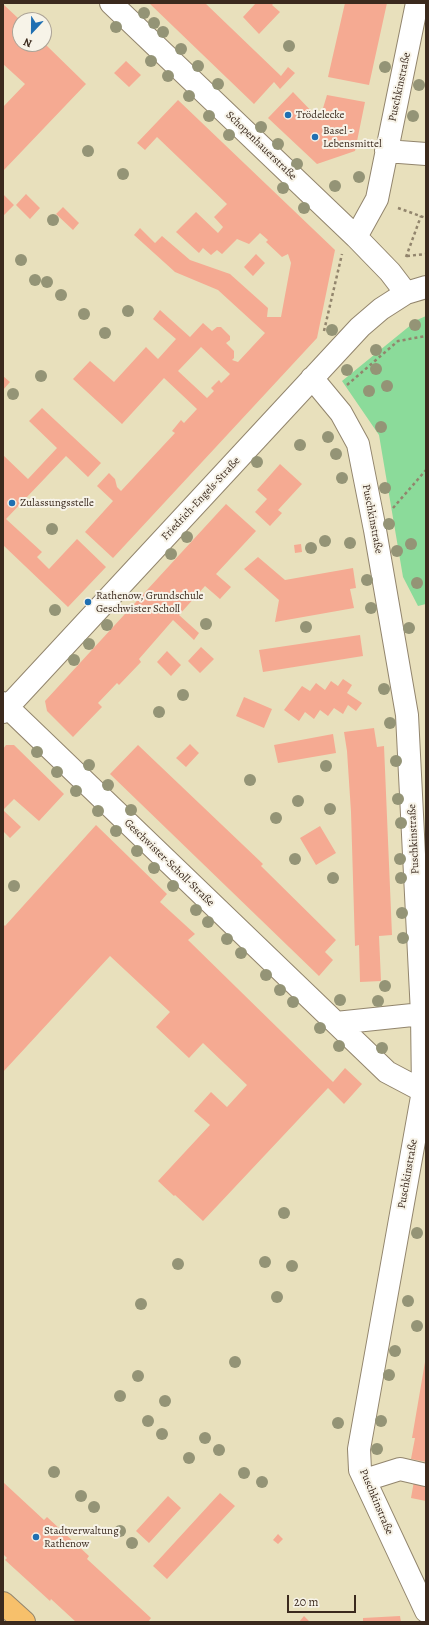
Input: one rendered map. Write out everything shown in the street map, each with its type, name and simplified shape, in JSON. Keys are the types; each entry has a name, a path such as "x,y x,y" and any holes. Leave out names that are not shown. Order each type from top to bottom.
{"main road":[{"path":"3,1603 24,1622"}],"street":[{"name":"Schopenhauerstraße","path":"112,3 356,237 390,272 416,290"},
{"name":"Puschkinstraße","path":"356,237 377,200 417,3"},
{"path":"386,151 426,154"},
{"name":"Friedrich-Engels-Straße","path":"4,708 360,327 381,309 416,290"},
{"name":"Puschkinstraße","path":"312,378 342,413 358,444 375,530 407,715 422,1014 423,1091 359,1449 360,1470 426,1611"},
{"name":"Geschwister-Scholl-Straße","path":"4,708 387,1072 423,1091"},
{"path":"336,1023 422,1014"},
{"path":"365,1480 400,1469 426,1476"}],"path":[{"path":"377,200 426,218"},
{"path":"390,272 407,256 421,216"},
{"path":"324,334 341,255 356,237"},
{"path":"407,256 426,254"},
{"path":"330,399 398,341 426,336"},
{"path":"375,530 426,470"}],"green space":[{"path":"426,316 426,604 418,606 403,577 379,435 342,381 417,320"}],"building":[{"path":"149,3 205,3 281,76 288,67 295,73 280,89 274,82 254,104"},
{"path":"256,3 274,3 272,5 280,12 259,34 243,17"},
{"path":"345,3 387,3 369,85 328,77"},
{"path":"3,4 12,12 12,52 52,51 86,84 3,171 3,107 25,84 3,64"},
{"path":"126,61 141,75 129,87 114,73"},
{"path":"293,92 318,118 320,118 327,95 365,102 355,151 317,164 268,118"},
{"path":"178,100 335,250 317,338 113,558 85,532 113,501 97,486 109,473 115,479 117,487 121,491 175,433 172,431 181,420 184,423 197,409 164,378 122,424 73,379 90,361 114,382 146,347 158,359 176,339 153,319 160,310 190,337 203,323 212,331 217,327 221,327 230,336 230,340 226,343 234,351 234,358 232,360 238,362 265,333 218,290 175,272 134,235 140,228 155,243 162,236 190,260 230,274 268,308 267,317 281,317 291,263 288,254 282,257 266,242 268,240 260,233 249,244 237,239 222,254 217,250 211,255 203,248 199,253 176,232 196,212 218,233 223,227 214,217 227,204 157,137 145,150 137,143","holes":["201,347 230,374 221,383 219,380 211,388 214,391 207,398 178,371"]},
{"path":"3,194 14,205 3,216"},
{"path":"26,194 40,208 30,219 16,205"},
{"path":"63,207 79,223 73,230 56,214"},
{"path":"256,254 265,263 253,276 244,267"},
{"path":"3,376 10,382 3,390"},
{"path":"42,408 101,463 88,477 66,456 6,519 42,552 37,557 49,569 77,539 106,567 68,607 3,545 3,455 28,479 57,448 29,421"},
{"path":"280,464 302,484 278,510 282,513 270,526 255,512 267,499 257,490"},
{"path":"226,504 256,531 216,574 231,587 220,599 205,586 179,615 199,633 194,640 173,620 139,659 141,662 119,685 117,683 98,703 102,707 73,737 47,711 45,701"},
{"path":"301,544 302,552 295,553 294,545"},
{"path":"258,557 285,580 353,568 356,588 350,589 354,608 275,622 279,600 244,569"},
{"path":"360,635 363,656 263,672 259,650"},
{"path":"201,647 214,659 200,673 188,661"},
{"path":"167,651 181,665 171,676 157,662"},
{"path":"343,679 352,685 347,693 362,703 356,711 348,705 343,714 334,708 328,716 320,710 314,719 305,712 299,721 284,710 302,686 310,691 316,683 325,690 331,681 338,686"},
{"path":"244,697 272,709 264,728 236,716"},
{"path":"374,728 377,747 384,746 392,935 379,936 381,981 360,982 359,945 355,946 351,812 347,751 344,732"},
{"path":"333,734 336,753 278,763 274,745"},
{"path":"190,744 199,753 186,767 176,758"},
{"path":"6,745 14,745 64,794 39,821 14,799 3,810 3,749"},
{"path":"138,745 263,864 261,866 336,940 325,952 333,960 319,976 110,774"},
{"path":"3,810 21,827 10,838 3,831"},
{"path":"96,825 167,894 160,902 195,934 188,940 333,1082 345,1068 362,1084 344,1104 328,1088 203,1221 158,1181 210,1125 194,1111 211,1092 227,1107 247,1085 203,1043 189,1058 156,1027 170,1012 110,956 3,1072 3,924 5,926"},
{"path":"320,826 336,853 316,865 300,838"},
{"path":"425,1362 426,1462 411,1459 415,1438 412,1438"},
{"path":"414,1481 426,1484 426,1501 411,1498"},
{"name":"Stadtverwaltung Rathenow","path":"3,1482 44,1520 47,1517 89,1556 87,1559 151,1618 148,1622 76,1622 51,1599 50,1601 5,1560 7,1558 3,1554"},
{"path":"220,1493 235,1506 167,1579 153,1566"},
{"path":"168,1496 181,1508 149,1543 136,1531"},
{"path":"278,1534 283,1539 278,1544 273,1540"},
{"path":"304,1616 310,1622 299,1622"},
{"path":"400,1616 401,1622 363,1622 363,1618"}],"place":[{"name":"Trödelecke","path":"288,115"},
{"name":"Basel - Lebensmittel","path":"315,137"},
{"name":"Zulassungsstelle","path":"12,503"},
{"name":"Rathenow, Grundschule Geschwister Scholl","path":"88,602"},
{"name":"Stadtverwaltung Rathenow","path":"36,1537"}]}
